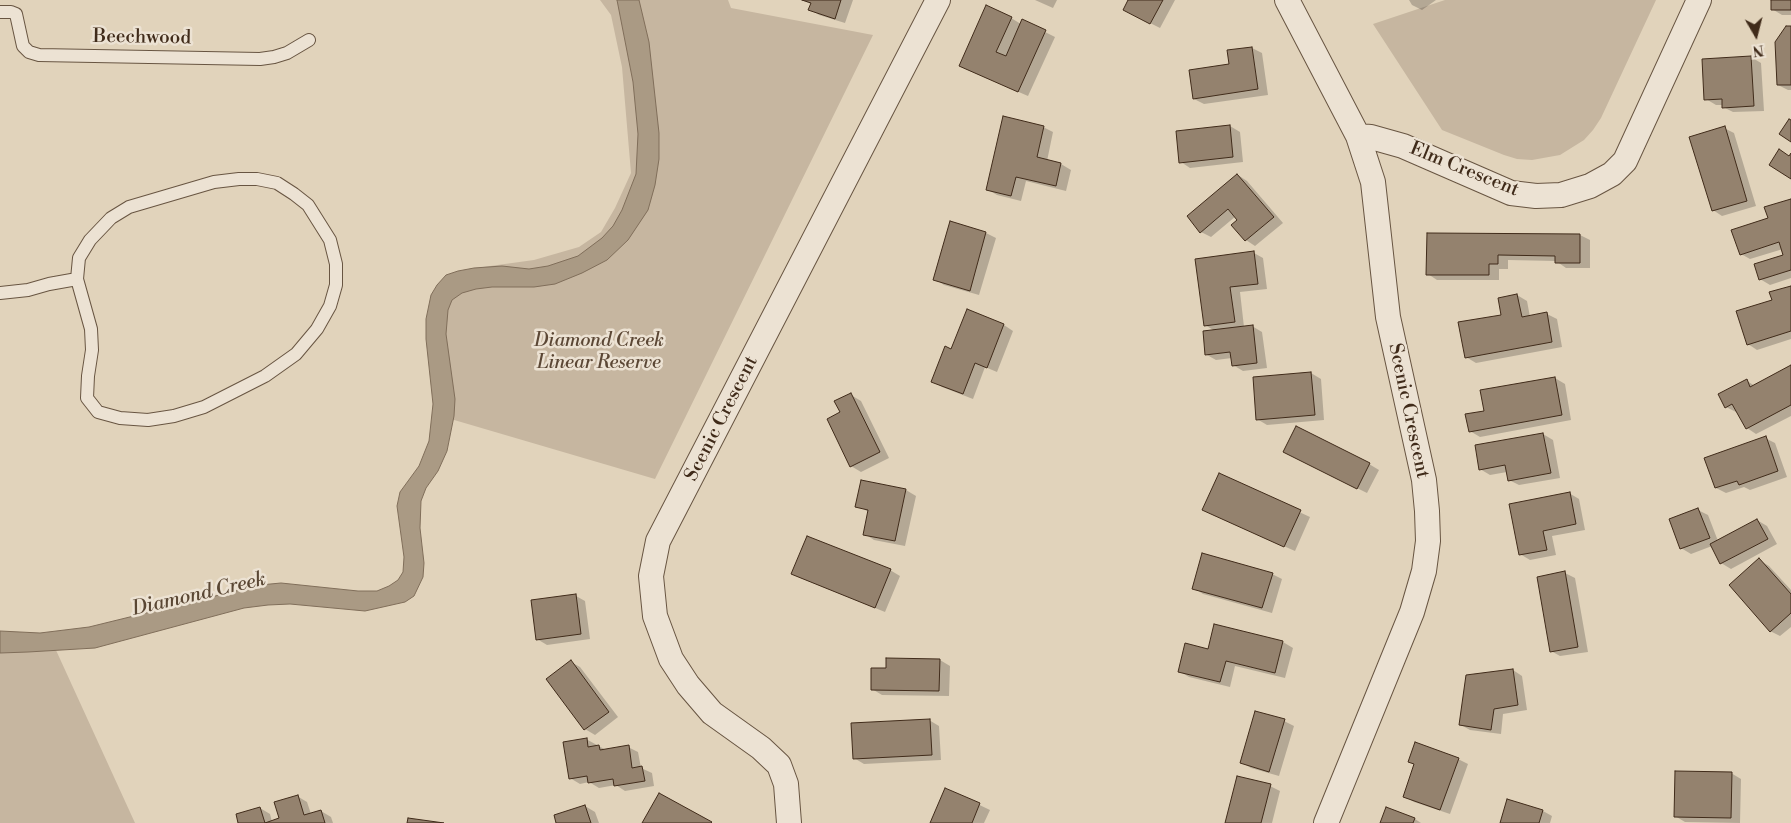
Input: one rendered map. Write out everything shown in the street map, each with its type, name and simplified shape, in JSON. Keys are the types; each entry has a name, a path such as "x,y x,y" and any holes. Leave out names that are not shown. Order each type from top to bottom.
{"street":[{"name":"Scenic Crescent","path":"788,823 786,784 779,764 761,748 712,713 688,685 671,659 655,616 651,576 658,541 938,0"},
{"name":"Scenic Crescent","path":"1287,0 1358,136 1373,182 1388,317 1424,480 1428,541 1424,571 1412,612 1326,823"},
{"name":"Elm Crescent","path":"1358,136 1371,137 1403,146 1510,193 1536,196 1561,195 1590,186 1612,174 1625,162 1699,0"}],"lane":[{"name":"Beechwood","path":"0,12 16,14 23,46 30,52 39,55 260,59 287,53 309,40"},
{"path":"238,179 257,179 277,183 308,205 330,240 336,264 336,285 330,306 317,329 296,354 265,376 204,408 174,416 148,420 120,418 98,412 87,398 92,350 91,329 77,278 79,258 90,240 111,218 129,207 214,182 238,179"},
{"path":"0,293 28,290 77,278"}],"green space":[{"name":"Diamond Creek Linear Reserve","path":"600,0 728,0 731,8 873,35 655,479 444,417 431,339 457,274 483,267 534,260 579,247 601,232 615,208 631,173 622,67 611,15"},
{"path":"1445,0 1656,0 1601,118 1593,130 1584,140 1560,155 1532,160 1517,159 1504,155 1442,130 1373,24"},
{"path":"0,641 55,648 135,823 0,823"}],"shaded area":[{"path":"617,0 639,0 649,42 659,133 659,159 655,185 648,210 628,240 607,260 582,273 555,284 534,287 476,289 462,293 452,300 448,310 446,334 455,399 454,416 447,451 438,471 426,488 421,501 420,528 424,563 423,577 414,596 405,602 365,611 290,604 244,608 95,648 0,653 0,631 40,633 89,627 260,585 281,583 358,591 377,591 398,580 403,572 404,557 397,506 400,492 419,466 429,441 433,404 426,339 426,319 431,295 446,275 458,271 502,266 529,269 548,266 578,256 602,238 613,226 622,210 636,174 638,134 633,82"}],"building":[{"path":"802,0 841,0 835,19 808,10 811,3"},
{"path":"1128,0 1163,0 1150,24 1123,10"},
{"path":"1771,0 1791,0 1791,10 1771,10"},
{"path":"986,5 1012,17 996,52 1006,56 1022,19 1046,30 1018,92 959,66"},
{"path":"1786,26 1791,26 1791,85 1777,85 1775,42"},
{"path":"1252,47 1258,89 1193,99 1189,70 1229,64 1227,50"},
{"path":"1751,56 1754,106 1722,108 1722,99 1704,100 1702,59"},
{"path":"1003,116 1044,126 1037,157 1061,163 1056,186 1016,177 1011,196 986,190"},
{"path":"1789,119 1791,120 1791,142 1779,134"},
{"path":"1230,125 1233,157 1179,163 1176,131"},
{"path":"1725,126 1747,201 1712,211 1689,137"},
{"path":"1779,149 1789,156 1791,153 1791,179 1769,165"},
{"path":"1237,174 1274,217 1245,241 1231,225 1237,220 1228,209 1200,233 1187,216"},
{"path":"1791,199 1791,270 1759,280 1754,264 1783,255 1779,242 1740,255 1731,230 1768,218 1764,207"},
{"path":"950,221 986,232 970,291 933,280"},
{"path":"1427,233 1580,234 1580,263 1555,263 1555,256 1498,255 1498,264 1489,264 1489,275 1426,275"},
{"path":"1254,251 1258,284 1230,287 1235,322 1204,326 1195,259"},
{"path":"1791,286 1791,331 1747,345 1736,311 1772,300 1769,292"},
{"path":"1517,294 1522,317 1547,312 1552,342 1465,358 1458,322 1501,315 1498,298"},
{"path":"967,309 1004,324 987,368 975,363 963,394 931,382 945,346 951,349"},
{"path":"1253,325 1257,363 1232,366 1230,352 1205,355 1203,331"},
{"path":"1791,365 1791,405 1746,429 1732,404 1725,408 1718,394 1747,379 1750,387"},
{"path":"1311,372 1315,415 1256,420 1253,377"},
{"path":"1555,377 1562,415 1469,432 1465,414 1484,411 1480,390"},
{"path":"851,393 880,452 850,467 827,419 840,412 834,401"},
{"path":"1296,426 1370,463 1357,489 1283,452"},
{"path":"1543,433 1551,473 1508,481 1505,465 1479,470 1475,445"},
{"path":"1766,436 1778,471 1739,485 1737,481 1715,488 1704,458"},
{"path":"1219,473 1301,510 1284,547 1202,510"},
{"path":"861,480 906,489 895,541 863,535 868,510 855,507"},
{"path":"1570,492 1576,524 1543,531 1547,550 1519,555 1509,504"},
{"path":"1698,508 1710,538 1680,549 1669,519"},
{"path":"1757,519 1768,539 1720,564 1710,544"},
{"path":"807,536 891,569 875,608 791,574"},
{"path":"1202,553 1273,573 1262,608 1192,589"},
{"path":"1759,558 1791,594 1791,613 1770,632 1729,585"},
{"path":"1565,571 1578,647 1550,652 1537,577"},
{"path":"576,594 581,634 536,640 531,600"},
{"path":"1214,624 1283,641 1275,673 1226,661 1220,682 1178,672 1185,643 1208,649"},
{"path":"886,658 940,659 939,691 871,690 871,668 886,668"},
{"path":"571,660 609,712 584,730 546,679"},
{"path":"1513,669 1518,705 1494,709 1491,730 1459,725 1466,675"},
{"path":"1255,711 1285,719 1269,772 1240,763"},
{"path":"930,719 932,755 853,759 851,723"},
{"path":"587,738 588,747 599,745 600,750 629,745 632,768 642,766 645,781 614,786 613,779 588,783 587,776 569,779 563,742"},
{"path":"1415,742 1459,758 1440,810 1403,797 1414,764 1408,762"},
{"path":"1675,771 1732,772 1731,818 1674,817"},
{"path":"1237,776 1271,784 1261,823 1225,823"},
{"path":"945,788 980,803 972,823 930,823"},
{"path":"659,793 712,822 642,823"},
{"path":"298,795 304,815 321,810 325,823 265,823 279,818 274,802"},
{"path":"1507,799 1543,810 1539,823 1500,823"},
{"path":"585,805 591,823 556,823 554,815"},
{"path":"260,807 265,823 238,823 236,814"},
{"path":"1386,807 1415,818 1413,823 1380,823"},
{"path":"408,818 444,823 407,823"}],"water label":[{"name":"Diamond Creek","path":"199,595"}]}
